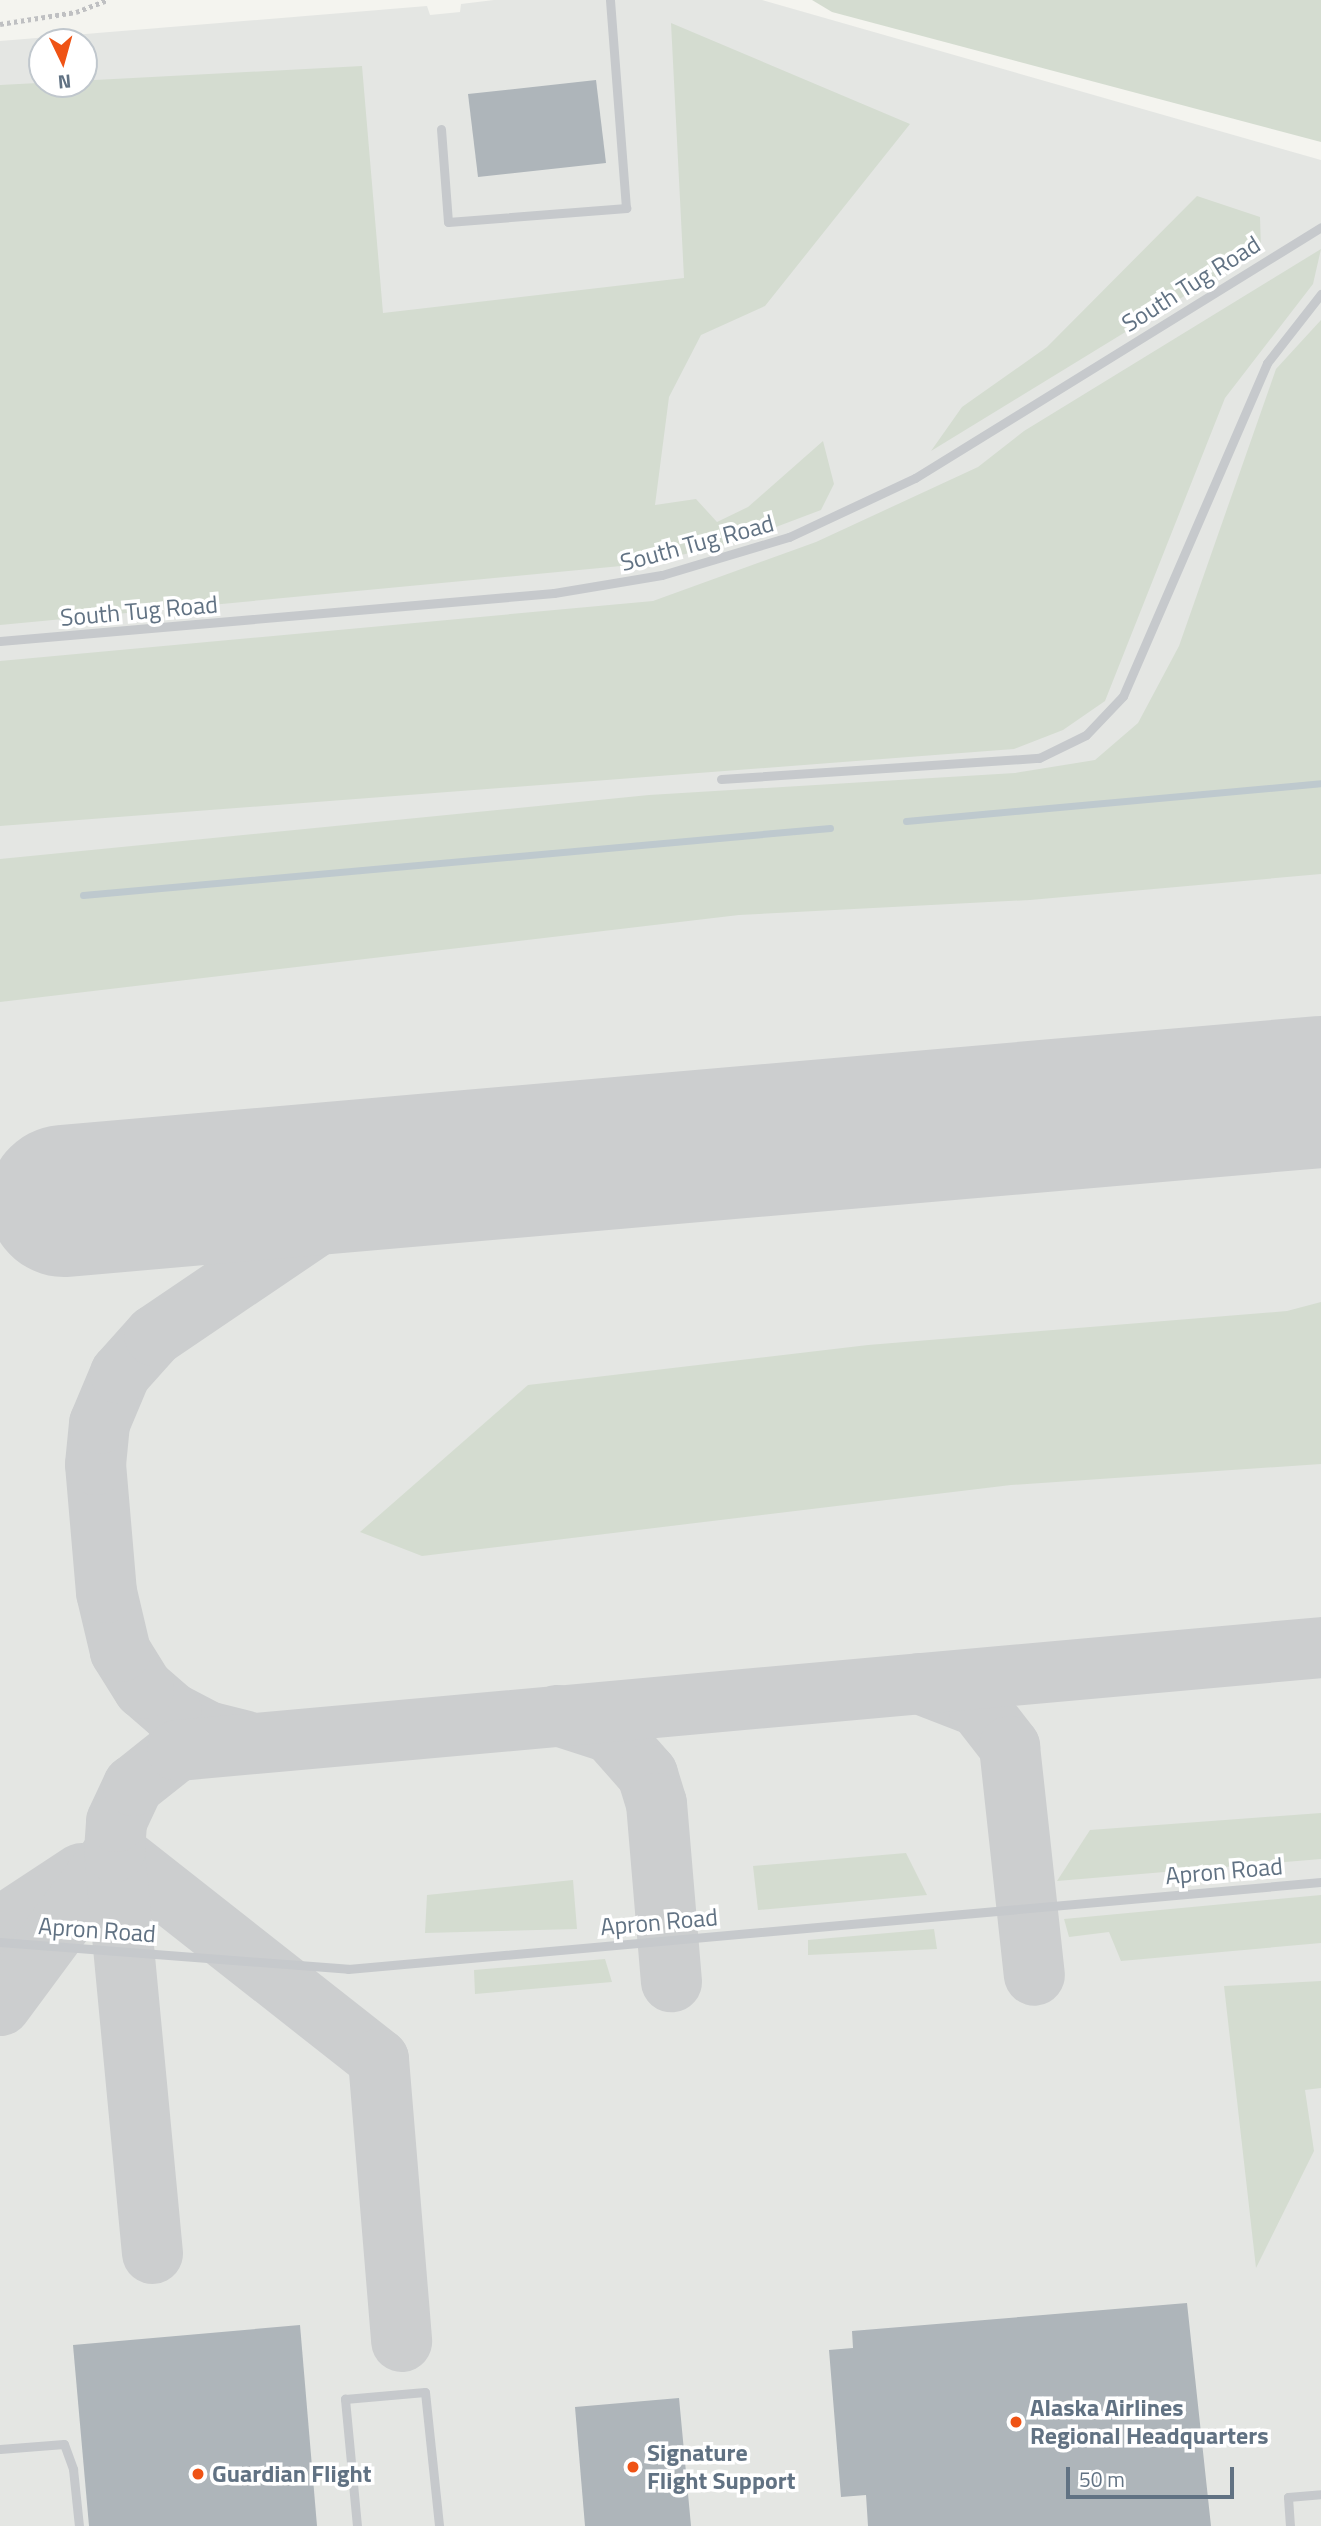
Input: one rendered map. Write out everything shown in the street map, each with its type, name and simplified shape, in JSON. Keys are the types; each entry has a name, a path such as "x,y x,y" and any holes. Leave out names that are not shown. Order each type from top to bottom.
{"lane":[{"path":"441,129 448,222 626,208 610,0"},
{"name":"South Tug Road","path":"0,642 579,590 662,575 789,537 915,478 1321,227"},
{"path":"721,779 1039,758 1086,735 1123,696 1267,363 1321,294"},
{"name":"Apron Road","path":"0,1942 348,1969 1321,1882"},
{"path":"357,2526 345,2399 425,2392 439,2526"},
{"path":"0,2449 64,2444 73,2469 79,2526"},
{"path":"1290,2526 1288,2497 1321,2494"}],"path":[{"path":"0,24 76,12 108,0"}],"shaded area":[{"path":"494,0 762,0 1321,160 1321,2526 0,2526 0,41 28,39 28,98 98,98 98,33 427,6 430,15 460,12 461,4"},
{"path":"812,0 1321,0 1321,142 832,12"},
{"path":"671,23 910,124 765,306 701,335 669,397 655,505 696,499 717,522 748,507 823,441 834,484 821,510 733,543 642,564 0,625 0,85 28,84 28,98 98,98 98,80 362,66 383,313 684,278"},
{"path":"1197,196 1260,217 1261,249 931,451 962,407 1047,347"},
{"path":"1321,249 1313,284 1225,398 1105,701 1063,730 1014,749 0,826 0,661 653,601 816,542 978,467 1024,431"},
{"path":"1321,320 1321,874 1030,900 739,915 0,1002 0,859 649,795 1015,773 1095,760 1138,723 1179,646 1276,369"},
{"path":"1321,1302 1321,1464 1011,1485 422,1556 360,1532 528,1385 868,1345 1287,1311"},
{"path":"1321,1813 1321,1859 1057,1881 1090,1830"},
{"path":"906,1853 927,1895 758,1910 753,1866"},
{"path":"573,1880 577,1929 425,1933 427,1895"},
{"path":"1321,1895 1321,1943 1121,1961 1109,1932 1069,1937 1064,1919"},
{"path":"934,1929 937,1949 808,1955 808,1940"},
{"path":"605,1959 612,1982 475,1994 474,1970"},
{"path":"1321,1981 1321,2088 1305,2090 1314,2151 1256,2268 1224,1986"}],"building":[{"path":"596,80 606,163 478,177 468,94"},
{"name":"Alaska Airlines Regional Headquarters","path":"1187,2303 1211,2526 868,2526 866,2495 841,2497 829,2350 853,2348 852,2331"},
{"name":"Guardian Flight","path":"300,2325 317,2526 89,2526 73,2345"},
{"name":"Signature Flight Support","path":"679,2398 691,2526 585,2526 575,2407"}],"waterway":[{"path":"906,821 1321,783"},
{"path":"83,895 830,828"}],"taxiway":[{"path":"243,1740 207,1731 171,1712 143,1688 120,1651 106,1592 95,1464 99,1423 120,1373 154,1335 392,1174"},
{"path":"152,2253 114,1851 116,1821 133,1785 177,1750 1321,1647"},
{"path":"919,1683 978,1706 1009,1746 1034,1975"},
{"path":"557,1715 610,1732 647,1774 656,1803 671,1981"},
{"path":"114,1851 378,2059 401,2341"},
{"path":"0,2005 114,1851"},
{"path":"0,1926 81,1873"}],"runway":[{"path":"64,1201 1321,1092"}],"place":[{"name":"Alaska Airlines Regional Headquarters","path":"1016,2422"},
{"name":"Signature Flight Support","path":"633,2467"},
{"name":"Guardian Flight","path":"198,2474"}]}
